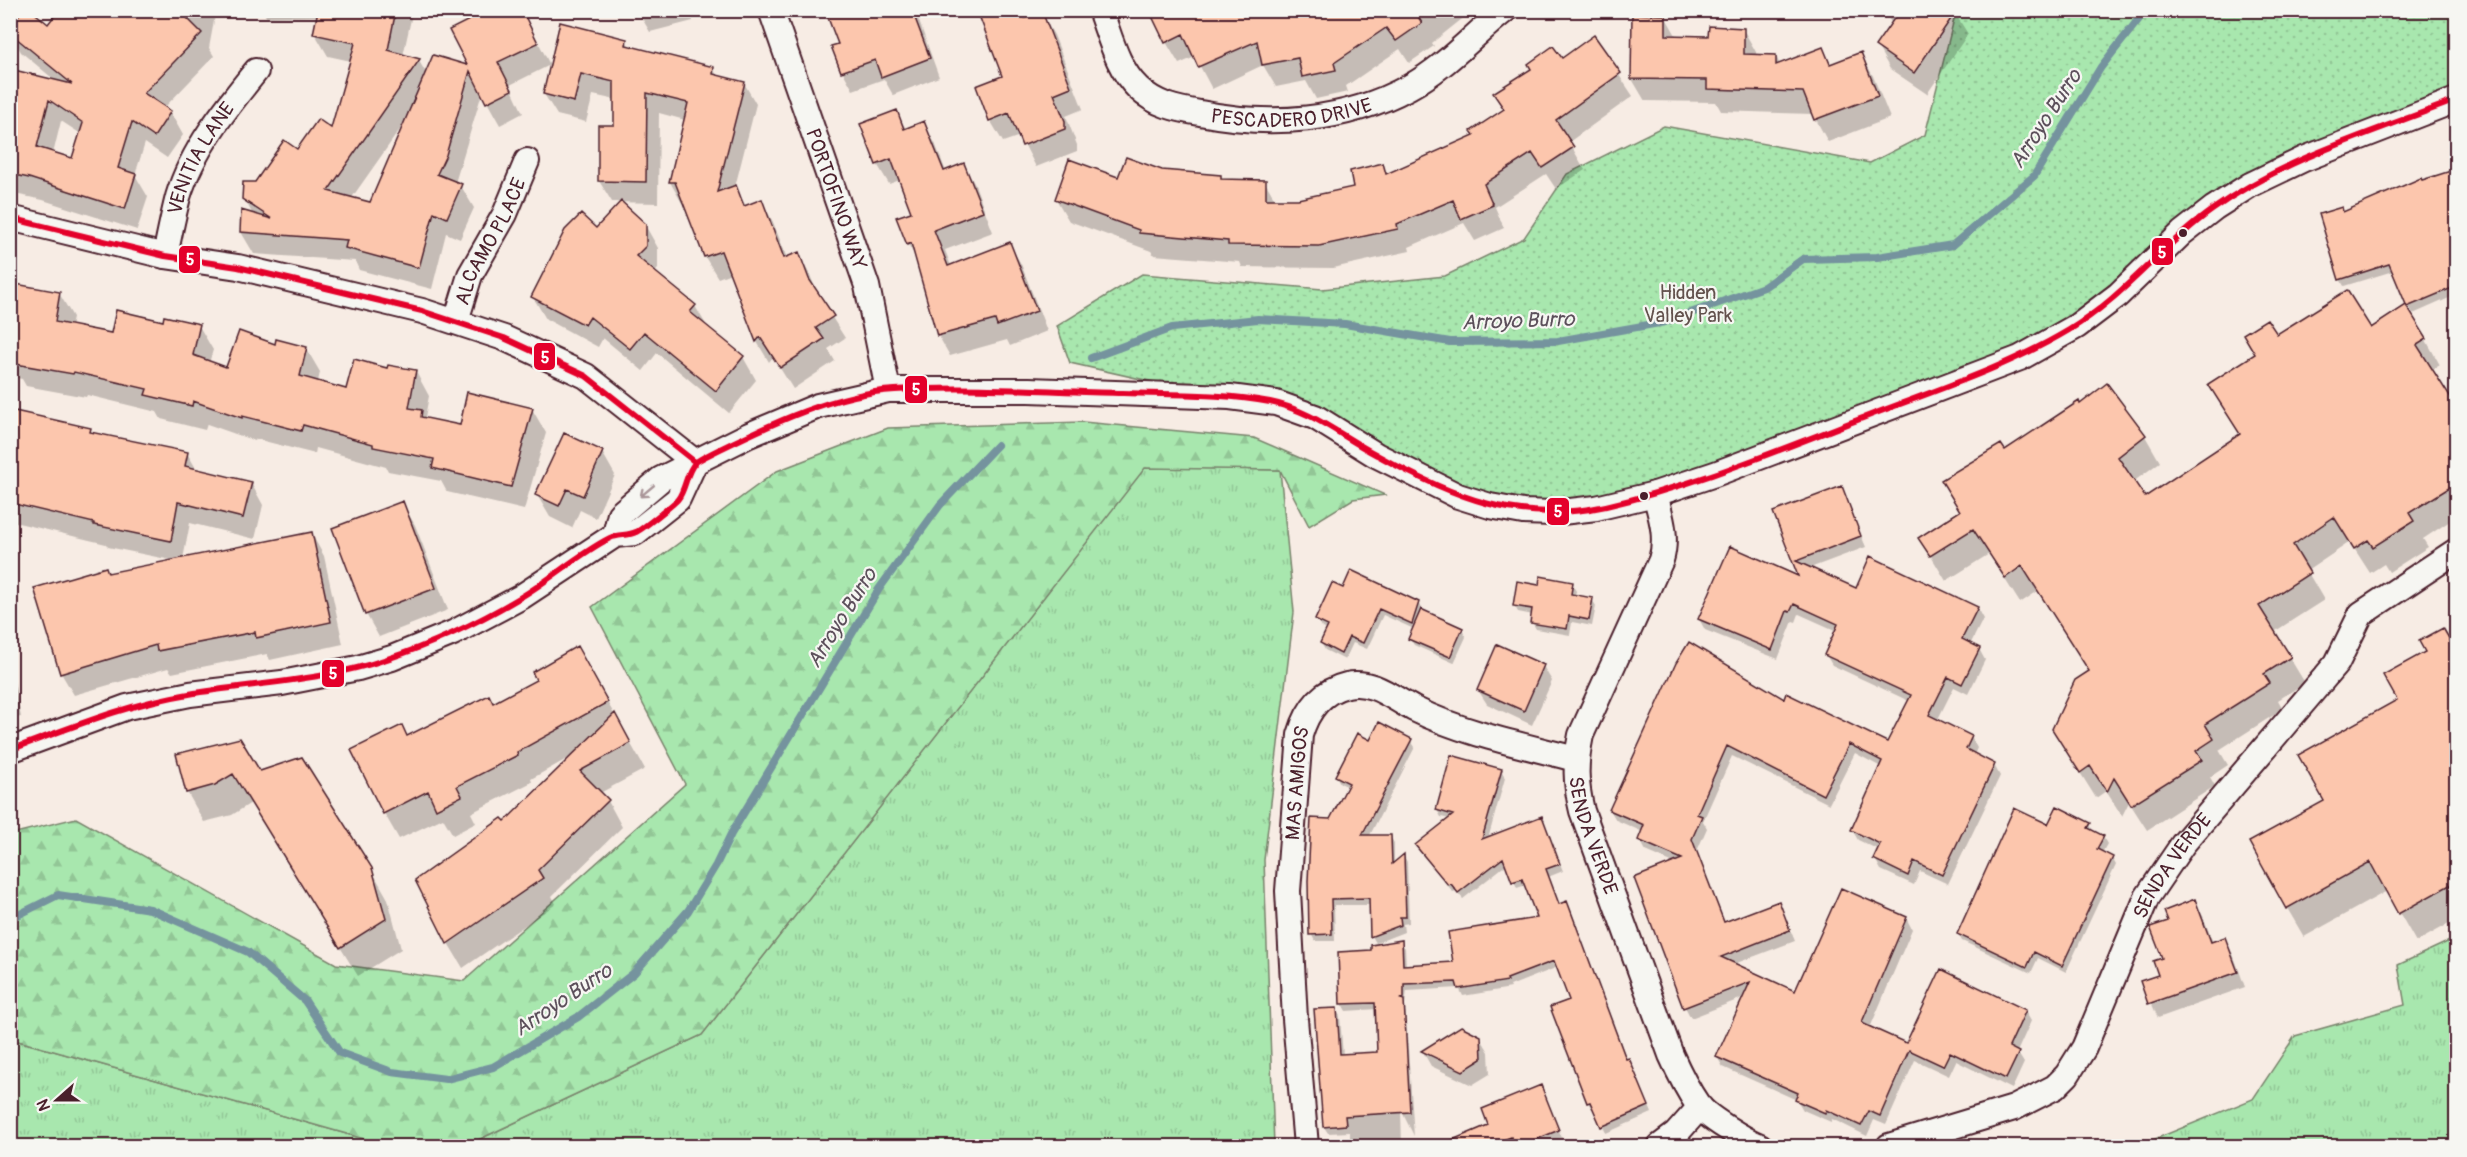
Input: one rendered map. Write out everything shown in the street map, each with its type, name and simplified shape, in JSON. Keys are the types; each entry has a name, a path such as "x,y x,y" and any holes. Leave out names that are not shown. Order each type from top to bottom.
{"street":[{"name":"PORTOFINO WAY","path":"771,10 867,286 888,390"},
{"name":"PESCADERO DRIVE","path":"1100,10 1121,65 1136,86 1156,102 1168,107 1230,119 1275,121 1321,117 1354,110 1409,87 1447,62 1505,10"},
{"name":"VENITIA LANE","path":"165,256 178,196 190,166 226,108 256,71"},
{"path":"10,750 127,707 190,694 282,683 358,668 392,658 483,619 521,597 615,535 635,533 678,499 695,462 749,435 819,406 888,390 1230,397 1276,403 1314,417 1376,455 1458,496 1490,506 1523,512 1553,513 1596,508 1655,494 1715,474 2020,358 2077,326 2118,295 2182,233 2214,208 2250,185 2304,159 2457,100"},
{"name":"ALCAMO PLACE","path":"456,321 470,275 505,214 527,161"},
{"path":"10,218 165,256 238,267 456,321 504,338 586,376 695,462"},
{"name":"SENDA VERDE","path":"1655,494 1665,533 1661,560 1581,735 1576,759 1576,783 1582,811 1671,1055 1684,1084 1700,1107 1740,1137 1760,1146"},
{"name":"SENDA VERDE","path":"1888,1146 2014,1108 2055,1087 2067,1075 2084,1048 2147,897 2183,844 2337,663 2361,614 2457,551"},
{"name":"MAS AMIGOS","path":"1306,1146 1295,1020 1288,891 1300,735 1306,717 1316,703 1329,692 1348,684 1368,685 1412,708 1464,729 1576,759"},
{"path":"1660,1146 1676,1134 1700,1107"}],"green space":[{"name":"Hidden Valley Park","path":"1956,11 2456,11 2456,100 2250,185 2071,330 1655,494 1490,506 1314,418 1070,363 1057,326 1142,274 1322,289 1445,276 1524,238 1567,174 1664,126 1870,163 1925,135"},
{"path":"1083,422 1254,438 1385,495 1353,499 1309,526 1280,470 1145,468 702,1035 465,1146 389,1146 11,1039 11,834 76,818 336,964 464,981 685,784 592,607 777,471 888,428"},
{"path":"1145,467 1280,470 1294,612 1264,860 1274,1146 465,1146 702,1035"},
{"path":"2456,938 2456,1146 2138,1146 2253,1099 2295,1036 2405,1005 2398,965"},
{"path":"11,1039 389,1146 11,1146"}],"building":[{"path":"23,10 31,10 48,24 59,10 179,10 202,33 144,93 171,111 154,137 132,122 118,168 136,174 125,209 10,174 10,69 72,84 10,33 10,25","holes":["49,100 83,123 72,158 37,147"]},
{"path":"318,10 396,10 388,50 420,59 328,191 370,202 433,55 467,65 449,30 489,10 522,10 538,43 498,62 512,90 486,103 470,71 446,155 437,174 462,184 447,218 434,212 419,268 345,248 347,240 240,232 241,210 272,219 242,199 243,182 255,182 284,140 297,149 318,119 331,128 355,43 313,34"},
{"path":"825,10 912,10 930,58 881,77 875,60 841,72 831,46 838,44"},
{"path":"977,10 1022,10 1025,18 1042,11 1071,87 1054,94 1065,121 1065,129 1022,146 1009,113 989,121 976,86 1002,76"},
{"path":"1149,10 1414,10 1422,23 1396,41 1386,28 1334,63 1336,70 1302,77 1298,58 1262,65 1257,41 1198,67 1183,34 1165,43"},
{"path":"1900,10 1957,10 1914,73 1875,46"},
{"path":"1632,14 1666,15 1666,35 1708,36 1709,26 1744,28 1744,54 1776,55 1776,65 1823,47 1830,64 1861,52 1878,96 1814,120 1803,92 1707,89 1707,80 1631,79"},
{"path":"560,22 627,39 626,45 714,67 713,74 745,82 717,192 736,185 744,206 762,199 784,258 799,252 809,279 834,316 816,328 824,339 780,368 760,337 756,342 721,251 704,257 675,182 669,182 688,103 647,93 646,182 598,181 598,125 614,125 614,82 581,74 574,102 543,94"},
{"path":"1594,35 1621,73 1556,120 1574,147 1542,168 1532,153 1484,184 1493,205 1461,219 1453,200 1397,224 1398,229 1319,246 1228,245 1228,241 1139,233 1139,230 1055,199 1069,159 1118,177 1126,157 1162,170 1221,175 1221,179 1266,180 1266,199 1298,199 1353,187 1350,171 1383,163 1386,174 1474,135 1471,131 1504,109 1493,93 1531,69 1528,64 1553,46 1562,58"},
{"path":"897,110 904,129 924,121 944,171 964,163 983,211 934,230 948,266 1010,242 1037,311 997,326 995,320 937,336 911,243 907,245 896,217 911,212 891,159 876,165 860,124"},
{"path":"2457,169 2457,286 2407,307 2389,264 2339,280 2319,214 2342,207 2343,212 2421,178 2422,180"},
{"path":"621,201 646,224 646,246 636,256 696,305 690,312 744,356 716,391 644,332 630,349 590,317 585,325 531,297 565,230 581,214 596,228"},
{"path":"10,283 60,292 55,322 111,333 116,310 163,321 164,316 200,324 193,355 226,367 239,331 275,344 276,339 307,347 300,376 346,389 354,359 387,368 388,365 416,370 409,408 422,410 421,417 460,425 467,392 533,408 511,487 432,468 434,459 373,447 373,444 303,425 301,431 242,416 242,418 193,401 192,406 145,395 147,389 74,372 73,374 10,363"},
{"path":"2347,290 2371,328 2406,305 2427,339 2417,345 2457,408 2457,483 2409,513 2414,521 2373,547 2368,540 2354,549 2334,517 2293,545 2310,573 2259,606 2291,657 2264,674 2270,683 2205,724 2214,739 2196,751 2202,760 2131,805 2114,778 2107,792 2090,766 2080,773 2052,729 2075,680 2089,671 2022,566 2005,578 1973,529 1930,556 1918,538 1960,511 1941,480 2001,444 2005,450 2079,401 2080,404 2107,383 2146,435 2118,457 2145,497 2240,434 2208,384 2255,354 2243,334 2267,319 2277,334"},
{"path":"15,411 91,428 90,432 188,452 185,466 252,482 243,518 178,502 171,541 94,525 94,523 10,503 10,430"},
{"path":"564,433 603,451 583,496 567,489 559,506 535,495"},
{"path":"1842,486 1861,536 1796,561 1856,588 1870,556 1978,607 1962,639 1980,648 1962,684 1948,677 1929,715 1972,736 1966,749 1995,764 1942,875 1914,861 1908,876 1873,859 1880,844 1851,830 1882,761 1849,744 1823,795 1727,746 1697,814 1702,816 1692,839 1724,922 1779,901 1790,930 1721,957 1795,991 1841,888 1907,917 1862,1022 1864,1024 1906,1043 1941,969 2026,1010 2009,1047 2019,1052 2006,1079 1950,1052 1943,1066 1909,1050 1880,1116 1869,1111 1861,1126 1826,1110 1825,1113 1795,1100 1798,1093 1716,1057 1750,982 1683,1008 1634,878 1682,859 1638,840 1644,825 1609,810 1676,663 1689,642 1784,699 1786,693 1887,742 1911,695 1824,655 1838,624 1794,604 1790,612 1787,611 1772,650 1698,619 1730,546 1798,576 1773,512"},
{"path":"403,501 436,588 365,615 332,528"},
{"path":"312,532 331,622 256,638 255,632 157,651 156,645 60,674 34,588 106,567 108,573"},
{"path":"1351,570 1419,602 1412,624 1379,609 1363,643 1349,637 1341,654 1320,643 1328,626 1315,620 1332,583 1343,588"},
{"path":"1540,576 1573,582 1571,594 1593,598 1589,620 1569,616 1567,629 1530,623 1532,609 1513,606 1517,581 1539,585"},
{"path":"1421,609 1463,628 1450,657 1408,639"},
{"path":"2443,628 2457,652 2457,881 2398,914 2370,862 2286,909 2249,842 2324,801 2298,755 2397,700 2383,675 2425,652 2419,641"},
{"path":"1497,644 1544,665 1524,711 1477,690"},
{"path":"577,646 608,702 517,752 518,755 457,786 462,796 436,809 428,791 383,814 351,750 402,725 407,736 489,695 493,703 536,680 532,672"},
{"path":"615,713 631,743 580,771 609,800 538,870 543,878 447,944 415,880 502,818 505,821"},
{"path":"1379,722 1412,739 1362,835 1391,835 1392,864 1404,854 1406,917 1400,917 1401,925 1370,937 1369,898 1331,899 1332,934 1309,935 1308,881 1311,818 1330,819 1349,783 1335,776 1357,733 1370,740"},
{"path":"240,738 260,771 302,757 372,868 386,919 340,948 233,774 215,785 186,793 176,754"},
{"path":"1451,755 1502,769 1482,839 1542,816 1560,864 1546,869 1559,904 1567,901 1626,1059 1629,1058 1649,1106 1601,1127 1590,1102 1587,1103 1550,1007 1569,1000 1554,961 1507,979 1508,981 1458,989 1456,982 1404,984 1404,998 1401,999 1404,1000 1410,1112 1345,1116 1346,1125 1323,1127 1314,1009 1337,1008 1340,1054 1377,1052 1375,1003 1340,1004 1338,952 1371,950 1371,945 1402,940 1403,965 1453,962 1448,932 1537,918 1522,879 1512,882 1503,858 1458,893 1451,884 1448,885 1415,845 1453,815 1436,810"},
{"path":"2057,806 2091,823 2088,828 2104,836 2097,849 2113,857 2062,966 2034,952 2027,967 1957,934 2014,808 2048,824"},
{"path":"2195,899 2211,942 2225,937 2238,972 2148,1004 2140,981 2158,975 2153,961 2162,958 2150,927 2168,921 2164,911"},
{"path":"1461,1026 1481,1036 1482,1059 1463,1071 1421,1051"},
{"path":"1541,1085 1559,1130 1520,1146 1514,1146 1511,1137 1487,1146 1438,1146 1488,1125 1482,1109"}],"waterway":[{"name":"Arroyo Burro","path":"1091,358 1172,328 1258,319 1345,324 1450,342 1558,341 1665,322 1764,287 1803,259 1877,257 1953,245 2034,176 2101,67 2146,10"},
{"name":"Arroyo Burro","path":"10,919 58,895 150,909 248,952 305,1001 340,1053 392,1072 446,1079 493,1067 578,1017 634,973 688,911 716,865 731,834 879,589 940,505 997,445"}],"transit line":[{"name":"5","path":"10,750 143,704 189,694 338,672 387,659 456,632 532,590 610,538 639,530 678,499 692,467 702,458 804,411 873,392 980,389 1196,395 1252,399 1299,411 1405,470 1459,495 1487,503 1544,512 1574,511 1638,498 1766,455 2019,357 2089,317 2193,224 2240,192 2299,161 2456,100"},
{"name":"5","path":"10,218 165,256 238,267 422,311 504,338 586,376 695,462"}]}
